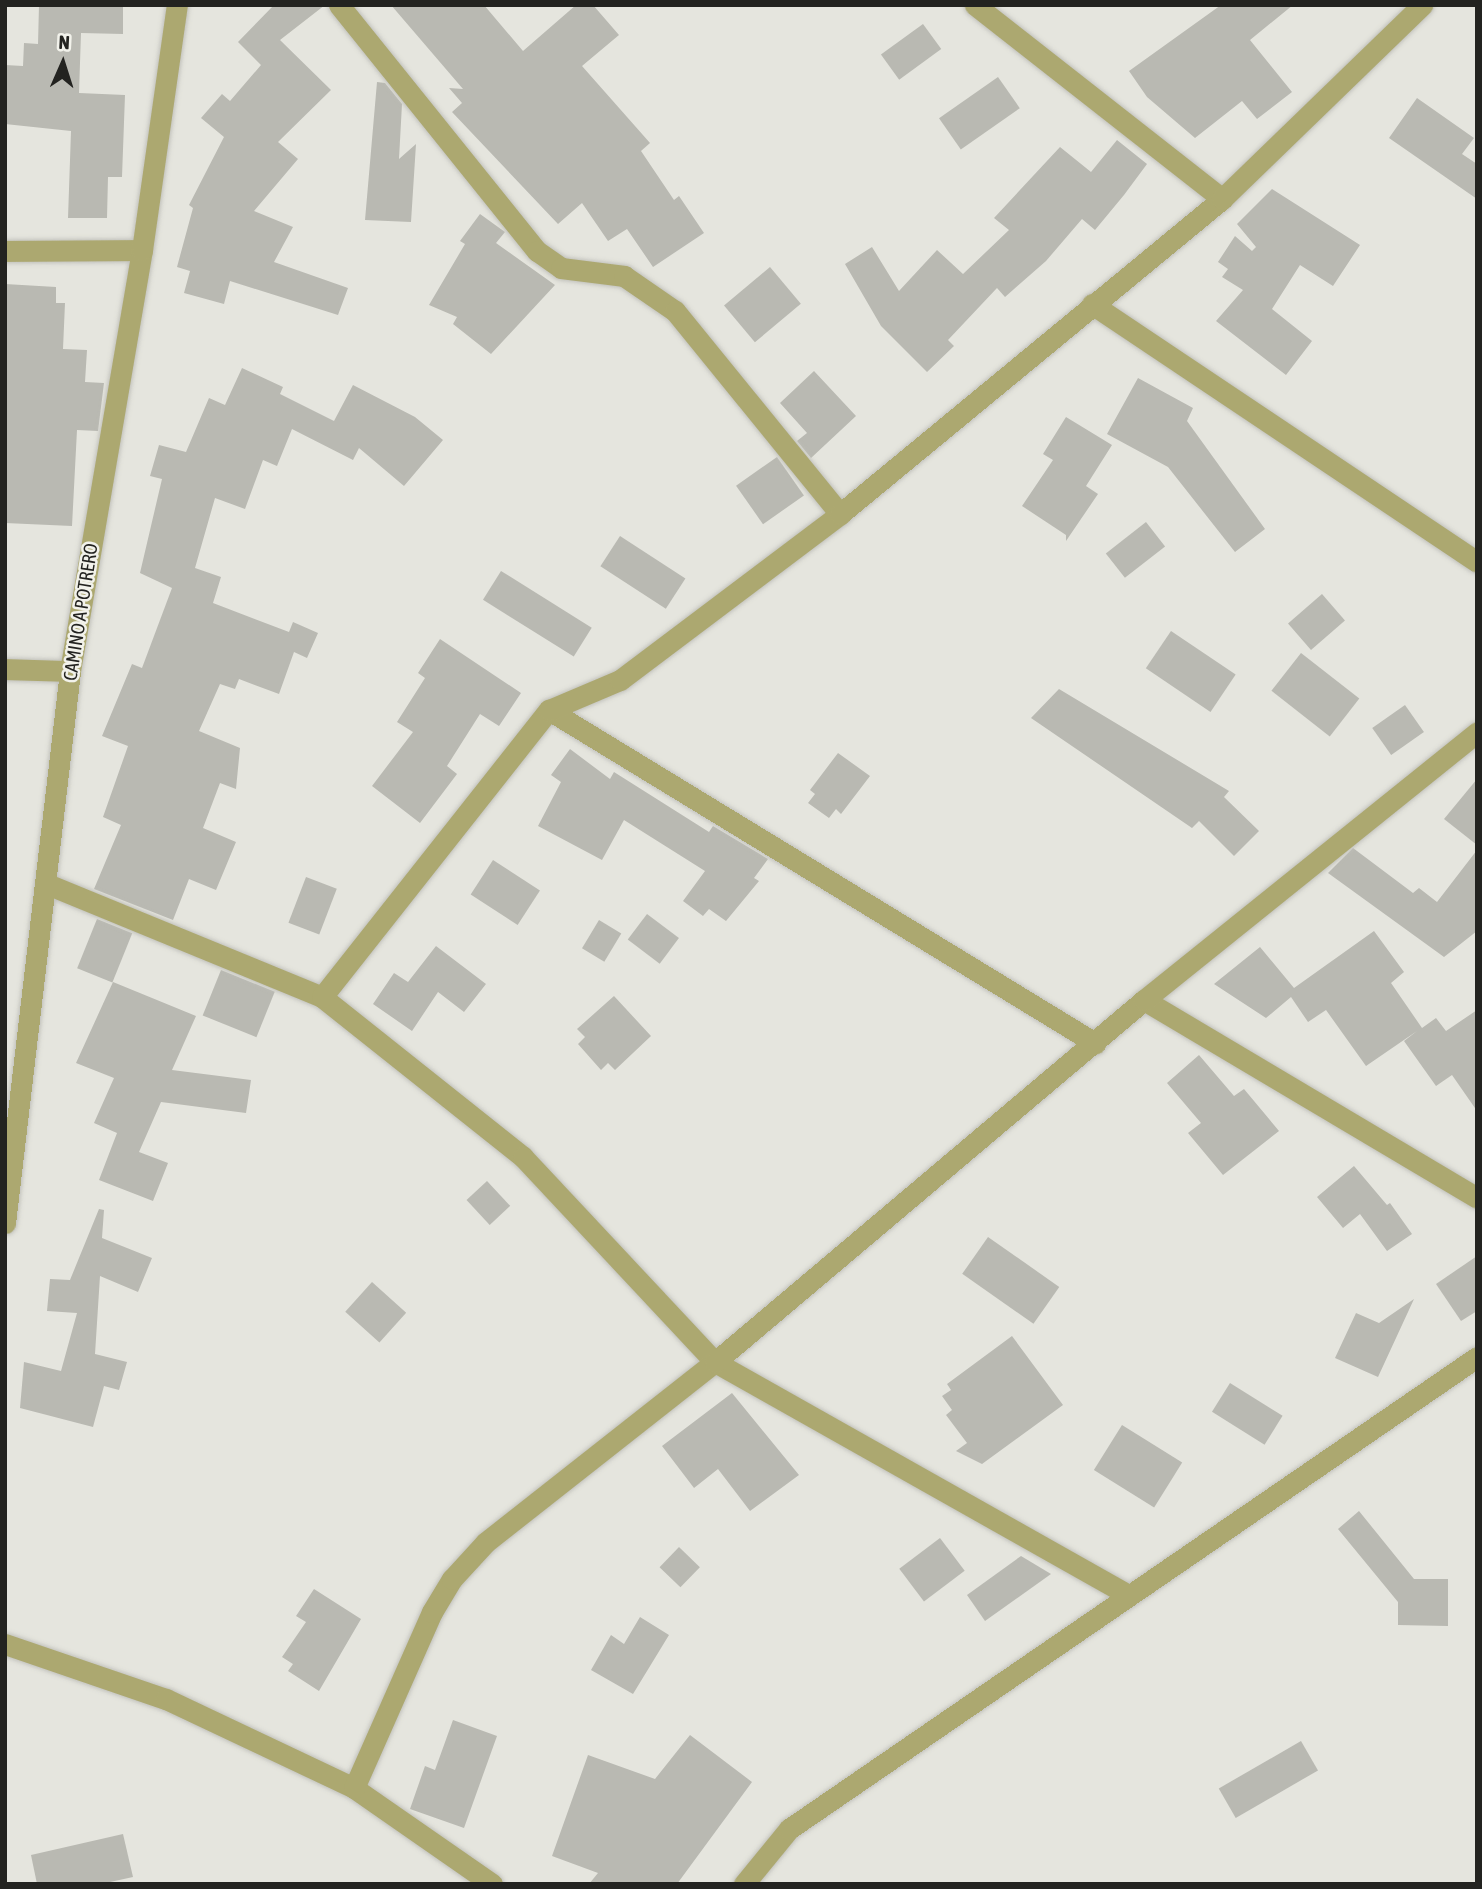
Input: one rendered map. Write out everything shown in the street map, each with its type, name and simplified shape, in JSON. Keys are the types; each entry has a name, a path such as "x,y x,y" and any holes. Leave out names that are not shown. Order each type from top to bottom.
{"street":[{"name":"CAMINO A POTRERO","path":"5,1223 70,671 142,250 177,5"},
{"path":"339,5 537,251 561,268 624,276 675,311 840,514"},
{"path":"975,5 1222,199"},
{"path":"322,997 549,710 620,680 840,514 1222,199 1422,5"},
{"path":"5,251 142,250"},
{"path":"1092,304 1477,562"},
{"path":"5,669 70,671"},
{"path":"549,710 1095,1043"},
{"path":"354,1788 432,1612 452,1579 486,1542 715,1362 1144,1000 1477,733"},
{"path":"47,884 322,997 523,1157 715,1362 1127,1594"},
{"path":"1144,1000 1477,1198"},
{"path":"744,1884 789,1829 1127,1594 1477,1357"},
{"path":"5,1644 166,1699 354,1788 492,1884"}],"building":[{"path":"39,5 123,5 123,34 81,33 79,93 125,95 122,177 108,177 107,218 68,218 71,131 5,124 5,65 23,66 24,43 38,44"},
{"path":"274,5 325,5 280,40 331,90 278,142 298,159 254,211 293,227 274,262 348,288 338,315 230,281 224,304 184,293 190,271 177,267 193,208 189,205 224,137 201,118 222,94 230,101 261,65 238,42"},
{"path":"391,5 484,5 523,51 576,5 593,5 619,35 582,66 650,143 641,151 674,200 679,196 704,233 653,267 627,229 608,241 582,203 558,224 452,112 462,103 449,88 463,89"},
{"path":"1221,5 1293,5 1250,40 1292,92 1257,119 1242,101 1195,138 1147,97 1129,71"},
{"path":"923,24 941,49 899,80 881,55"},
{"path":"998,77 1020,108 961,149 939,118"},
{"path":"377,82 385,83 402,104 399,159 416,144 411,222 365,220"},
{"path":"1417,98 1474,138 1462,154 1477,164 1477,199 1389,138"},
{"path":"1117,140 1147,164 1124,195 1095,230 1082,219 1046,261 1005,297 997,288 948,340 954,346 927,372 881,326 845,264 872,247 899,291 937,250 963,274 1009,230 994,218 1060,147 1091,172"},
{"path":"1272,189 1360,245 1333,286 1300,265 1272,309 1312,341 1286,375 1216,321 1243,290 1222,277 1228,269 1218,262 1235,236 1252,251 1256,247 1237,224"},
{"path":"480,214 505,232 496,243 555,285 491,354 453,324 457,317 429,305 465,244 460,241"},
{"path":"770,267 801,304 755,342 724,306"},
{"path":"5,284 56,287 56,303 65,303 63,349 87,350 85,382 104,383 98,431 77,430 72,526 5,523"},
{"path":"242,368 283,387 280,394 334,421 353,385 415,417 443,440 404,486 359,448 353,460 292,429 277,466 263,460 245,509 215,498 195,568 221,577 213,603 289,632 293,622 318,633 307,658 294,652 279,694 239,679 235,689 220,684 199,731 240,748 236,789 220,783 203,828 236,842 216,890 189,879 173,920 94,889 121,825 103,817 128,746 102,736 132,664 142,668 172,588 140,573 162,479 150,476 159,445 186,452 209,398 225,405"},
{"path":"814,371 856,416 811,458 797,441 807,433 780,403"},
{"path":"1138,378 1193,408 1187,421 1265,529 1235,552 1168,467 1107,434"},
{"path":"1066,417 1112,445 1086,486 1098,494 1066,541 1066,535 1022,506 1053,460 1043,454"},
{"path":"777,457 804,496 763,524 736,486"},
{"path":"1146,522 1165,546 1125,578 1106,553"},
{"path":"620,536 685,578 666,609 600,566"},
{"path":"501,571 592,628 574,657 483,600"},
{"path":"1322,594 1345,620 1311,650 1288,624"},
{"path":"1171,631 1236,675 1211,712 1146,668"},
{"path":"440,639 521,693 499,726 480,714 447,766 457,774 420,823 372,786 413,732 397,722 425,678 418,673"},
{"path":"1301,653 1359,699 1330,736 1271,691"},
{"path":"1059,689 1229,791 1224,797 1259,831 1234,856 1199,821 1192,828 1031,718"},
{"path":"1405,705 1424,732 1391,755 1372,728"},
{"path":"570,749 610,779 614,772 709,832 713,826 768,859 754,878 759,881 726,921 709,909 703,916 683,901 705,871 624,820 602,860 538,826 561,782 551,775"},
{"path":"838,753 870,776 841,814 836,809 829,818 808,803 815,794 810,790"},
{"path":"1477,779 1477,845 1444,819"},
{"path":"1353,848 1413,893 1419,888 1437,902 1477,850 1477,931 1444,957 1328,873"},
{"path":"493,860 540,890 518,925 471,894"},
{"path":"306,877 337,889 319,935 288,923"},
{"path":"647,914 679,938 660,964 628,940"},
{"path":"97,919 132,933 112,982 77,968"},
{"path":"599,920 621,933 604,962 582,948"},
{"path":"1374,931 1404,972 1391,983 1422,1028 1436,1018 1446,1031 1477,1010 1477,1111 1452,1075 1436,1086 1404,1041 1417,1031 1366,1066 1326,1010 1308,1022 1291,997 1266,1018 1214,984 1260,947 1294,988"},
{"path":"436,946 486,984 464,1012 438,992 412,1031 373,1004 394,973 408,982"},
{"path":"221,970 275,992 256,1037 203,1015"},
{"path":"113,982 196,1016 172,1070 251,1080 246,1113 161,1102 139,1152 168,1163 153,1201 99,1180 117,1133 94,1123 114,1078 76,1063"},
{"path":"614,996 651,1036 615,1070 608,1063 601,1070 578,1044 585,1037 577,1029"},
{"path":"1199,1055 1234,1096 1244,1089 1279,1131 1223,1175 1188,1133 1201,1123 1167,1083"},
{"path":"1354,1166 1387,1205 1390,1203 1412,1234 1387,1251 1360,1214 1343,1228 1317,1197"},
{"path":"487,1181 510,1206 490,1225 467,1200"},
{"path":"99,1209 104,1210 102,1238 152,1258 138,1292 100,1276 95,1354 127,1362 119,1390 104,1386 93,1427 20,1408 24,1362 61,1371 77,1313 47,1311 50,1279 70,1280"},
{"path":"988,1237 1059,1287 1033,1324 962,1274"},
{"path":"1477,1256 1477,1311 1461,1321 1436,1284"},
{"path":"372,1282 406,1313 379,1343 345,1312"},
{"path":"1414,1299 1378,1377 1335,1358 1356,1313 1379,1323"},
{"path":"1012,1336 1063,1405 982,1464 956,1451 967,1443 946,1415 952,1410 942,1396 951,1390 947,1384"},
{"path":"1230,1383 1283,1416 1265,1445 1212,1412"},
{"path":"732,1393 799,1475 750,1511 718,1469 694,1488 662,1446"},
{"path":"1122,1425 1182,1463 1154,1508 1094,1470"},
{"path":"1359,1511 1414,1579 1448,1579 1448,1626 1398,1625 1398,1602 1338,1529"},
{"path":"940,1538 965,1571 924,1601 899,1569"},
{"path":"679,1547 700,1567 680,1587 660,1567"},
{"path":"1021,1556 1051,1574 985,1621 967,1595"},
{"path":"314,1589 361,1619 319,1691 288,1671 293,1664 282,1657 306,1622 296,1616"},
{"path":"640,1617 669,1635 633,1694 591,1670 611,1635 624,1644"},
{"path":"453,1720 497,1736 464,1828 410,1809 425,1766 435,1770"},
{"path":"690,1735 752,1782 677,1884 589,1884 598,1873 552,1856 588,1755 655,1779"},
{"path":"1301,1741 1318,1770 1236,1818 1219,1788"},
{"path":"123,1834 133,1877 101,1884 37,1884 31,1855"}]}
